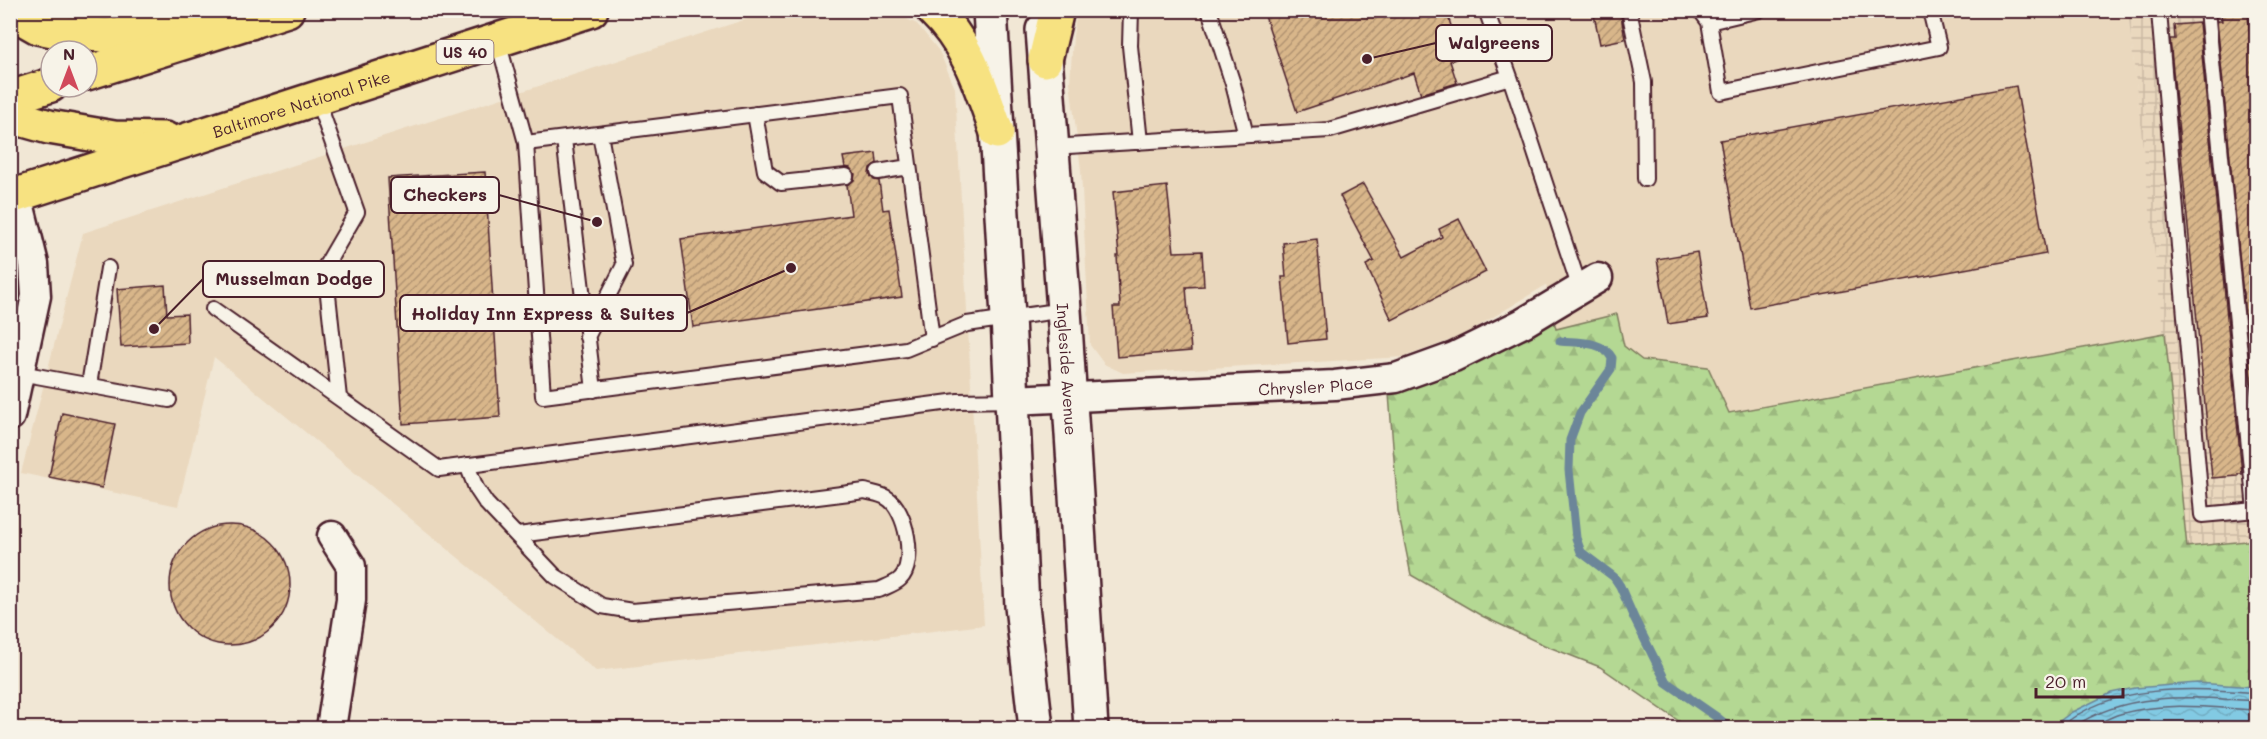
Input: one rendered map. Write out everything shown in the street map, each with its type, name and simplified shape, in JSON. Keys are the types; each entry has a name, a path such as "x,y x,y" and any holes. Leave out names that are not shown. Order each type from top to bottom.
{"main road":[{"path":"99,69 287,10"},
{"name":"Baltimore National Pike","path":"14,196 591,10"},
{"path":"933,10 951,28 970,60 997,132"},
{"path":"990,10 1022,606 1036,729"},
{"name":"Ingleside Avenue","path":"1042,10 1091,729"},
{"path":"1045,60 1057,10"},
{"path":"10,11 38,27 68,33 107,35 251,22"},
{"path":"10,98 39,89"},
{"path":"10,116 49,127 114,138 190,140"}],"street":[{"path":"10,416 36,296 34,264 14,196"},
{"name":"Chrysler Place","path":"1012,400 1335,386 1396,378 1454,357 1523,323 1589,284"},
{"path":"331,729 351,600 351,566 332,536"}],"lane":[{"path":"1131,10 1130,46 1140,141"},
{"path":"1209,10 1233,84 1246,135"},
{"path":"1486,10 1589,284"},
{"path":"1629,10 1644,82 1646,178"},
{"path":"1700,10 1709,22 1721,92 1939,47 1930,10"},
{"path":"1709,22 1759,10"},
{"path":"2165,10 2159,12 2202,515 2256,510 2208,10"},
{"path":"498,41 526,143 543,396 906,349 967,324 1064,310"},
{"path":"1052,147 1330,130 1510,76"},
{"path":"526,143 900,96 932,339"},
{"path":"317,99 357,212 325,267 339,398"},
{"path":"755,114 765,171 781,183 846,176"},
{"path":"587,337 624,265 600,134"},
{"path":"564,139 594,390"},
{"path":"878,172 909,168"},
{"path":"88,386 108,268"},
{"path":"213,309 439,469 958,401 1012,400"},
{"path":"20,373 169,400"},
{"path":"467,465 476,489 486,503 555,576 602,606 632,611 879,590 900,578 909,561 905,529 898,509 887,498 865,491 518,535"}],"shaded area":[{"path":"11,11 87,11 11,35"},
{"path":"772,11 891,11 917,24 939,51 955,88 984,625 596,671 214,357 178,506 21,473 83,233"},
{"path":"1077,11 2128,11 2165,333 1642,429 1555,329 1546,285 1462,336 1404,357 1123,373 1104,364 1090,345 1081,170 1070,82"},
{"path":"2128,11 2256,11 2256,540 2187,547"}],"green space":[{"path":"1617,314 1624,346 1642,360 1708,367 1729,413 2165,333 2187,547 2256,540 2256,728 1689,728 1600,667 1544,645 1482,616 1411,575 1398,511 1389,394 1554,321 1556,329"}],"water":[{"path":"2197,683 2254,687 2256,689 2256,728 2053,728 2072,712 2111,693 2135,688"}],"building":[{"path":"1263,10 1446,10 1461,57 1450,61 1457,83 1421,94 1414,73 1297,112"},
{"path":"1593,10 1620,10 1625,39 1600,44"},
{"path":"2248,12 2256,102 2256,431 2217,21 2222,21 2221,15"},
{"path":"2199,23 2242,474 2212,478 2170,39 2175,39 2174,25"},
{"path":"2016,86 2046,254 1750,308 1720,140"},
{"path":"876,153 877,163 870,168 869,174 874,180 879,181 883,210 889,209 902,297 693,327 681,239 851,215 847,185 854,180 855,174 850,168 845,167 843,157"},
{"path":"485,172 500,417 403,424 388,178"},
{"path":"1363,184 1404,257 1442,237 1439,229 1459,219 1486,272 1392,320 1366,265 1374,261 1340,196"},
{"path":"1167,186 1174,252 1202,251 1204,286 1186,287 1191,351 1117,357 1113,307 1120,307 1117,256 1119,256 1113,192"},
{"path":"1317,239 1326,339 1288,343 1282,277 1286,277 1283,243"},
{"path":"1697,252 1708,318 1668,324 1657,259"},
{"path":"165,285 167,315 187,314 188,343 121,347 117,289"},
{"path":"62,413 115,424 102,488 49,477"},
{"path":"230,525 253,529 273,542 286,562 290,585 286,608 273,628 253,641 230,645 207,641 187,628 174,608 170,585 174,562 187,542 207,529"}],"waterway":[{"path":"1560,341 1596,345 1608,352 1612,358 1611,369 1580,413 1570,440 1569,470 1576,538 1581,552 1614,577 1620,586 1666,682 1730,728"}],"place":[{"name":"Walgreens","path":"1367,59"},
{"name":"Checkers","path":"597,222"},
{"name":"Holiday Inn Express & Suites","path":"791,268"},
{"name":"Musselman Dodge","path":"154,329"}]}
